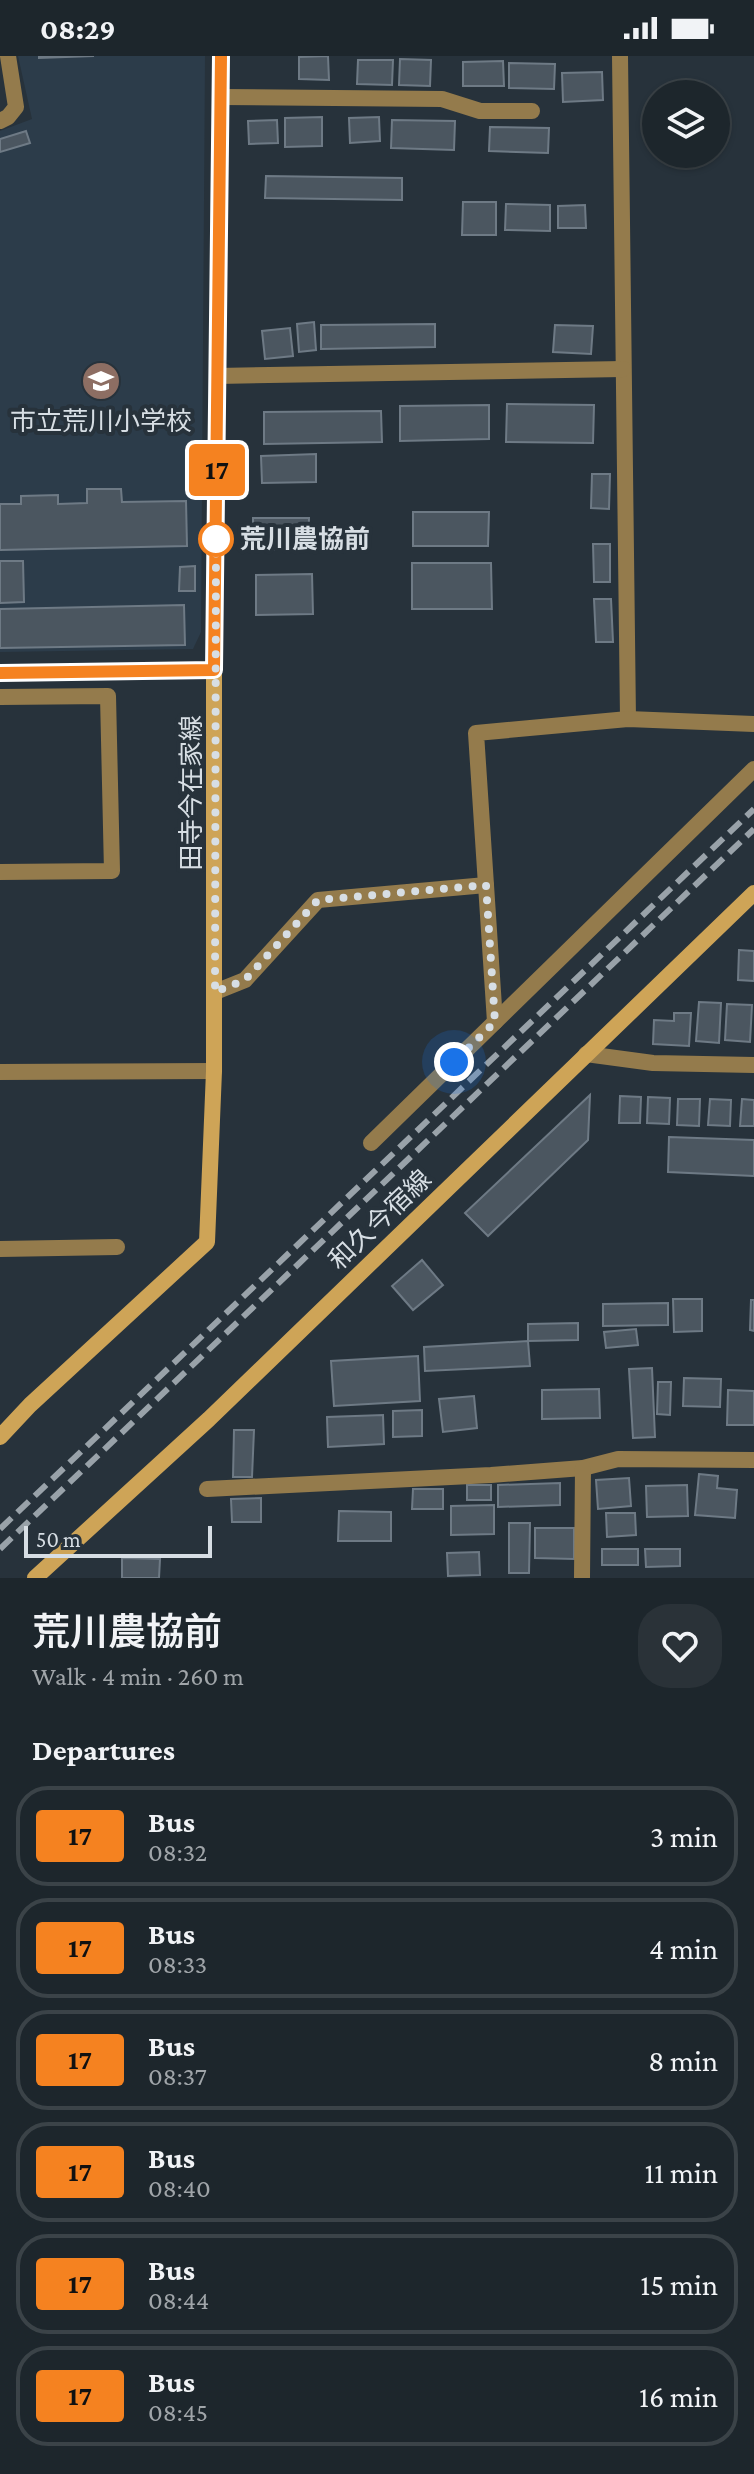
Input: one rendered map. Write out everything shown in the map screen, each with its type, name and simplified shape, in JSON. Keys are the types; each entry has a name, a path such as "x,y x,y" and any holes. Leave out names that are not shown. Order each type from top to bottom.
{"main road":[{"name":"田寺今在家線","path":"0,1437 30,1405 207,1242 215,992 214,670 221,56"},
{"name":"和久今宿線","path":"35,1578 209,1419 754,893"}],"street":[{"path":"0,121 16,107 8,56"},
{"path":"620,56 628,719"},
{"path":"220,97 442,99 480,111 532,111"},
{"path":"217,376 623,369"},
{"path":"0,673 214,670"},
{"path":"0,697 108,696 112,871 0,872"},
{"path":"495,1022 476,733 628,719 754,724"},
{"path":"371,1143 754,769"},
{"path":"215,992 245,980 318,900 486,885"},
{"path":"586,1054 653,1063 754,1065"},
{"path":"0,1072 214,1071"},
{"path":"0,1249 117,1247"},
{"path":"207,1489 408,1481 583,1468 618,1459 754,1460"},
{"path":"582,1578 583,1468"}],"shaded area":[{"name":"市立荒川小学校","path":"18,56 205,56 201,632 193,649 0,652 0,131 32,119"}],"building":[{"path":"39,56 94,56 39,58"},
{"path":"328,56 329,80 299,79 299,57"},
{"path":"400,59 431,60 430,86 399,85"},
{"path":"358,60 393,60 392,85 357,84"},
{"path":"503,61 504,86 463,86 463,62"},
{"path":"509,63 555,64 554,89 509,88"},
{"path":"602,72 603,100 563,102 562,73"},
{"path":"322,117 322,146 285,147 285,118"},
{"path":"379,117 380,141 350,143 349,118"},
{"path":"277,120 278,143 249,144 248,121"},
{"path":"392,120 455,121 454,150 391,148"},
{"path":"490,127 549,128 548,153 489,151"},
{"path":"26,131 30,143 0,152 0,139"},
{"path":"266,176 402,178 402,200 265,198"},
{"path":"463,202 496,202 496,235 462,235"},
{"path":"506,204 550,205 550,231 505,230"},
{"path":"585,205 586,228 558,228 558,206"},
{"path":"314,322 316,350 299,352 297,324"},
{"path":"435,324 435,347 321,349 321,325"},
{"path":"555,325 593,326 591,354 553,352"},
{"path":"290,328 293,356 265,359 262,331"},
{"path":"507,404 594,405 593,443 506,442"},
{"path":"489,405 489,439 400,441 400,406"},
{"path":"381,411 382,442 264,444 264,412"},
{"path":"316,454 316,482 262,483 261,456"},
{"path":"592,474 610,474 609,509 591,508"},
{"path":"87,489 121,489 122,502 186,501 187,546 0,550 0,504 21,504 21,496 58,495 58,504 87,503"},
{"path":"413,512 489,512 488,546 413,546"},
{"path":"253,518 309,518 308,550 253,549"},
{"path":"593,544 610,544 610,582 594,582"},
{"path":"0,561 23,561 24,602 0,603"},
{"path":"412,563 491,563 492,609 412,609"},
{"path":"195,566 195,591 179,591 180,567"},
{"path":"312,574 313,614 256,615 256,575"},
{"path":"594,599 611,599 613,642 596,642"},
{"path":"184,605 185,645 0,648 0,609"},
{"path":"739,950 754,951 754,981 738,980"},
{"path":"699,1002 721,1003 719,1043 696,1041"},
{"path":"727,1004 752,1005 750,1042 725,1040"},
{"path":"674,1013 691,1013 689,1046 653,1044 654,1020 674,1021"},
{"path":"590,1095 588,1140 488,1236 465,1213"},
{"path":"620,1096 641,1097 640,1123 619,1123"},
{"path":"648,1097 670,1098 669,1124 647,1123"},
{"path":"678,1099 700,1099 699,1126 677,1125"},
{"path":"710,1099 731,1100 730,1126 708,1125"},
{"path":"742,1099 754,1100 754,1126 740,1126"},
{"path":"669,1137 754,1140 754,1176 668,1172"},
{"path":"422,1260 443,1285 413,1310 392,1286"},
{"path":"673,1299 702,1299 702,1331 674,1332"},
{"path":"751,1300 754,1300 754,1331 750,1330"},
{"path":"668,1303 668,1325 603,1326 603,1304"},
{"path":"578,1323 578,1340 528,1341 528,1324"},
{"path":"636,1329 638,1345 606,1348 604,1332"},
{"path":"528,1341 530,1366 425,1371 424,1347"},
{"path":"418,1356 420,1401 334,1406 331,1361"},
{"path":"652,1368 655,1437 633,1438 629,1369"},
{"path":"684,1378 721,1379 720,1407 683,1406"},
{"path":"658,1382 671,1382 670,1415 657,1414"},
{"path":"599,1389 600,1418 542,1419 542,1390"},
{"path":"728,1390 754,1391 754,1425 727,1425"},
{"path":"474,1396 477,1428 443,1432 439,1399"},
{"path":"422,1410 422,1436 393,1437 393,1411"},
{"path":"383,1415 384,1444 328,1447 327,1417"},
{"path":"234,1430 254,1430 252,1477 233,1477"},
{"path":"699,1474 718,1476 717,1488 737,1490 735,1518 695,1515"},
{"path":"629,1478 631,1506 598,1509 596,1480"},
{"path":"560,1483 560,1505 498,1507 498,1485"},
{"path":"467,1485 491,1485 491,1500 467,1500"},
{"path":"687,1485 688,1516 647,1517 646,1486"},
{"path":"413,1489 443,1489 443,1509 412,1509"},
{"path":"261,1498 261,1522 232,1522 231,1499"},
{"path":"494,1505 494,1534 451,1535 451,1506"},
{"path":"339,1511 391,1512 391,1541 338,1541"},
{"path":"606,1513 635,1513 636,1535 607,1537"},
{"path":"509,1523 530,1523 529,1573 509,1573"},
{"path":"535,1528 574,1528 574,1559 535,1558"},
{"path":"602,1549 638,1549 638,1565 602,1565"},
{"path":"645,1549 680,1549 680,1566 646,1567"},
{"path":"479,1552 480,1575 448,1576 447,1553"},
{"path":"122,1558 160,1559 159,1578 122,1578"}],"railway":[{"path":"0,1529 754,809"},
{"path":"0,1549 754,829"}],"bus line":[{"name":"17","path":"0,673 214,670 221,56"}],"place":[{"name":"市立荒川小学校","path":"101,381"},
{"name":"荒川農協前","path":"216,539"}],"route":[{"path":"216,539 215,992 245,980 318,900 486,885 495,1022 454,1062"}]}
